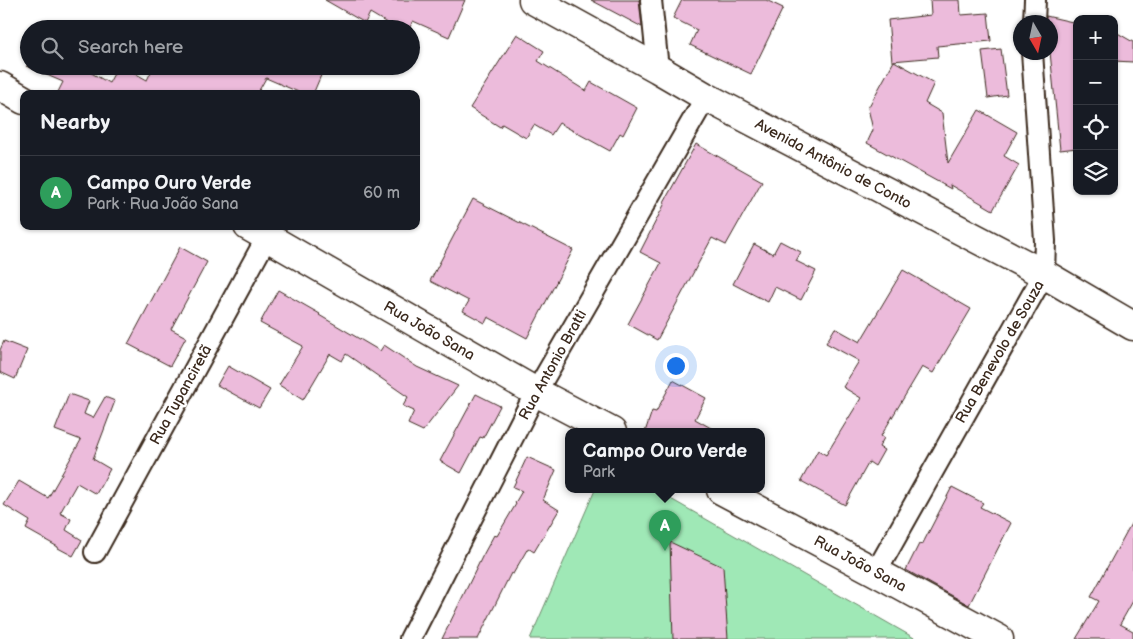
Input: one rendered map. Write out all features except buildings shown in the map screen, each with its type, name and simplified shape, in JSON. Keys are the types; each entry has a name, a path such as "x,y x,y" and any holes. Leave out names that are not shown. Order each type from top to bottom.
{"street":[{"name":"Avenida Antônio de Conto","path":"533,0 706,97 1044,274 1133,326"},
{"path":"651,0 658,69"},
{"path":"1034,15 1035,0"},
{"name":"Rua Benevolo de Souza","path":"876,572 1044,274 1045,241 1033,60"},
{"path":"0,86 20,98"},
{"name":"Rua Antonio Bratti","path":"410,639 536,392 706,97"},
{"name":"Rua João Sana","path":"258,232 536,392 604,428"},
{"name":"Rua Tupanciretã","path":"95,552 258,232"},
{"name":"Rua João Sana","path":"727,493 999,639"}],"green space":[{"path":"594,493 660,493 916,639 530,639"}],"place":[{"name":"Campo Ouro Verde","path":"665,551"}]}
